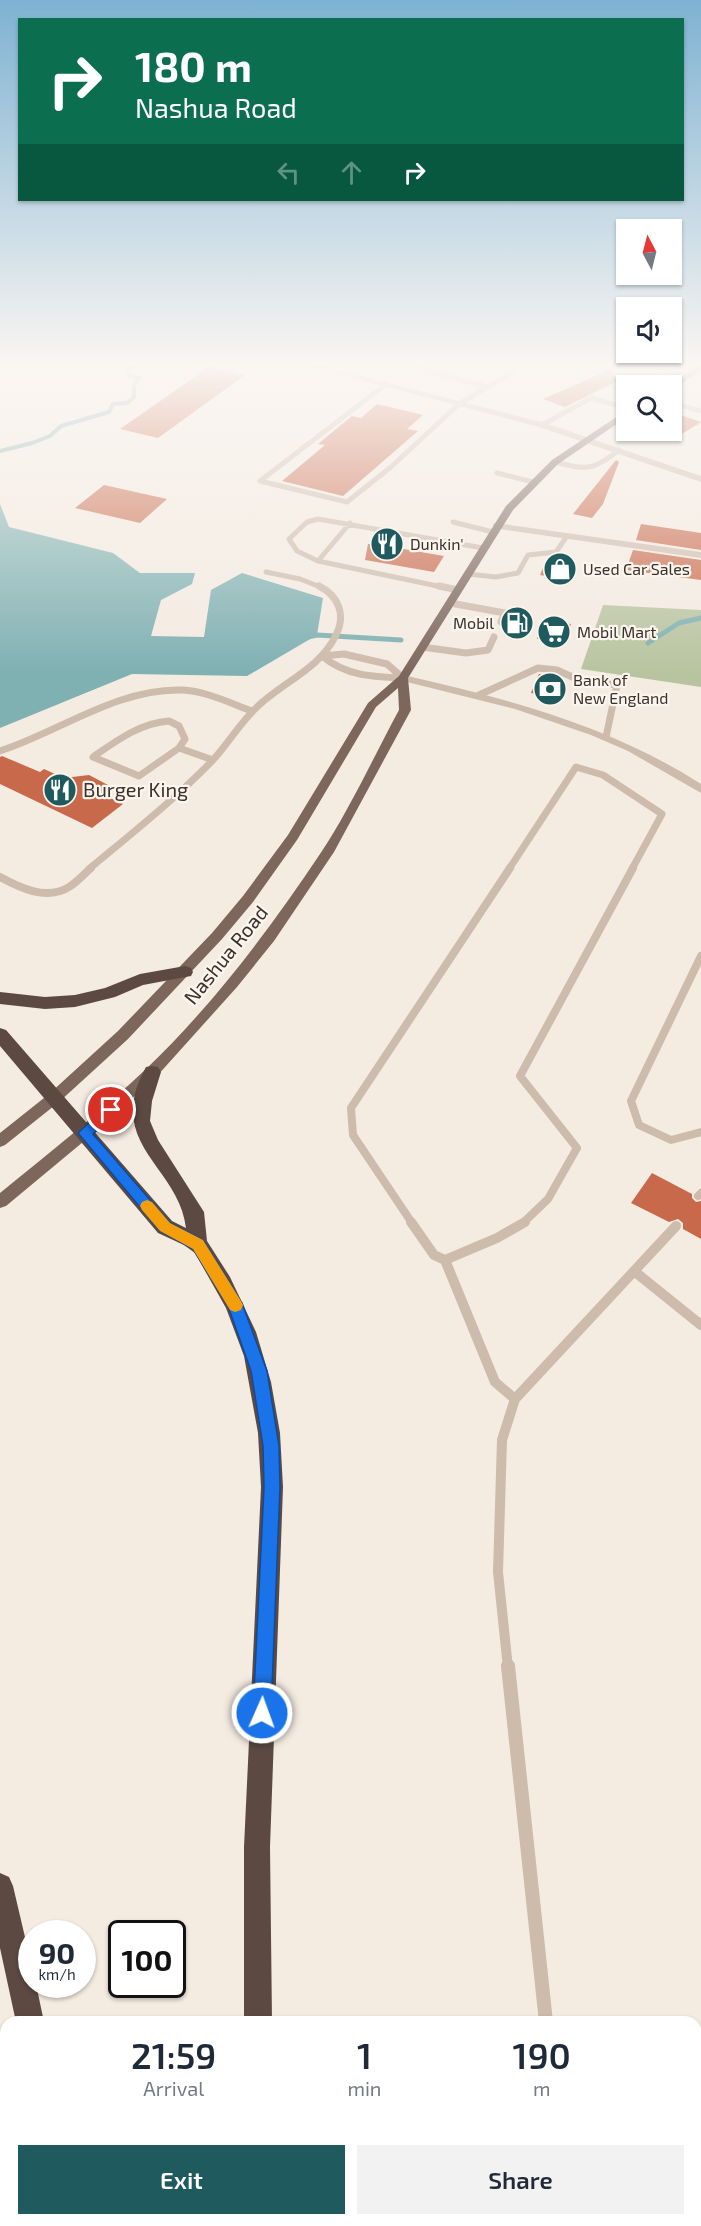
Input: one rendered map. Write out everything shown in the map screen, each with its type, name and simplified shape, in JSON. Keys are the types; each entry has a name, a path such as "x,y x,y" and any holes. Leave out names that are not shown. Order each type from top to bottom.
{"highway":[{"path":"0,998 30,1003 75,1001 109,993 140,980 185,972"},
{"path":"0,1034 165,1227 198,1244"},
{"path":"152,1072 143,1101 141,1121 150,1142 194,1212 198,1244 234,1303 248,1337 261,1380 271,1446 272,1487 257,1846 258,2016"},
{"path":"0,1886 29,2016"}],"main road":[{"name":"Nashua Road","path":"0,1141 54,1098 123,1035 185,972 248,899 293,837 372,705 403,678 494,529 533,482 550,467"},
{"name":"Nashua Road","path":"0,1202 84,1133 152,1072 232,984 301,894 345,821 405,710 403,678"}],"street":[{"path":"667,467 701,479"},
{"path":"494,529 567,536 701,555"},
{"path":"403,678 479,695 627,744 666,765 701,789"}],"lane":[{"path":"278,467 260,481 347,502 391,467"},
{"path":"576,467 585,469 598,467"},
{"path":"497,473 533,482"},
{"path":"458,590 318,561 297,551 289,539 307,522 318,519 483,548"},
{"path":"453,522 494,529"},
{"path":"318,561 350,523"},
{"path":"468,574 496,577 518,573 528,555 557,553 562,550 567,536"},
{"path":"0,877 28,892 50,894 68,888 213,760 252,711 322,656 332,643 339,628 341,616 339,605 333,596 309,582 267,572"},
{"path":"450,603 505,613 501,622"},
{"path":"422,648 478,653 488,650 494,637"},
{"path":"322,656 344,654 387,664 403,678"},
{"path":"322,656 334,668 371,677 403,678"},
{"path":"479,695 537,668 557,670 579,681 617,686 606,737"},
{"path":"0,751 28,742 126,698 148,692 182,690 252,711"},
{"path":"154,722 177,724 184,731 185,739 179,748 139,776 93,757 140,726 154,722"},
{"path":"179,748 213,760"},
{"path":"445,1260 499,1237 525,1222 544,1204 577,1148 520,1076 662,814 603,775 576,767 351,1108 353,1135 434,1255 445,1260 495,1382 515,1399"},
{"path":"701,956 631,1101 639,1125 671,1140 701,1132"},
{"path":"545,2016 498,1572 502,1440 515,1399 676,1226"},
{"path":"634,1271 701,1325"}],"green space":[{"path":"603,605 701,610 701,687 581,669"}],"water":[{"path":"0,504 9,527 113,553 140,573 195,573 192,584 161,600 151,636 204,637 211,590 242,573 323,598 317,635 247,676 132,674 0,728"}],"building":[{"path":"299,467 377,467 343,496 282,481"},
{"path":"611,467 617,467 603,504 592,518 573,514"},
{"path":"104,485 167,499 140,523 75,508"},
{"path":"641,524 701,533 701,550 636,540"},
{"path":"377,534 404,539 398,548 444,556 434,572 365,560 368,544"},
{"path":"633,550 701,560 701,580 626,570"},
{"name":"Used Car Sales","path":"547,558 570,560 562,579 540,575"},
{"name":"Mobil Mart","path":"544,620 571,624 564,643 537,639"},
{"path":"539,674 555,675 549,696 531,693"},
{"name":"Burger King","path":"0,757 40,772 44,769 64,778 89,775 108,785 106,796 123,804 92,828 0,784"},
{"path":"652,1173 692,1194 696,1202 701,1201 701,1239 683,1229 683,1223 678,1219 669,1222 631,1203"}],"waterway":[{"path":"648,643 679,623 701,618"},
{"path":"308,637 317,635 401,640"}],"slow traffic":[{"path":"147,1206 165,1227 198,1244 235,1305"}],"place":[{"name":"Dunkin'","path":"387,544"},
{"name":"Used Car Sales","path":"560,569"},
{"name":"Mobil","path":"517,623"},
{"name":"Mobil Mart","path":"554,632"},
{"name":"Bank of New England","path":"550,689"},
{"name":"Burger King","path":"60,790"}],"route":[{"path":"111,1110 84,1133 165,1227 198,1244 234,1303 259,1371 267,1408 272,1487 262,1713"}]}
